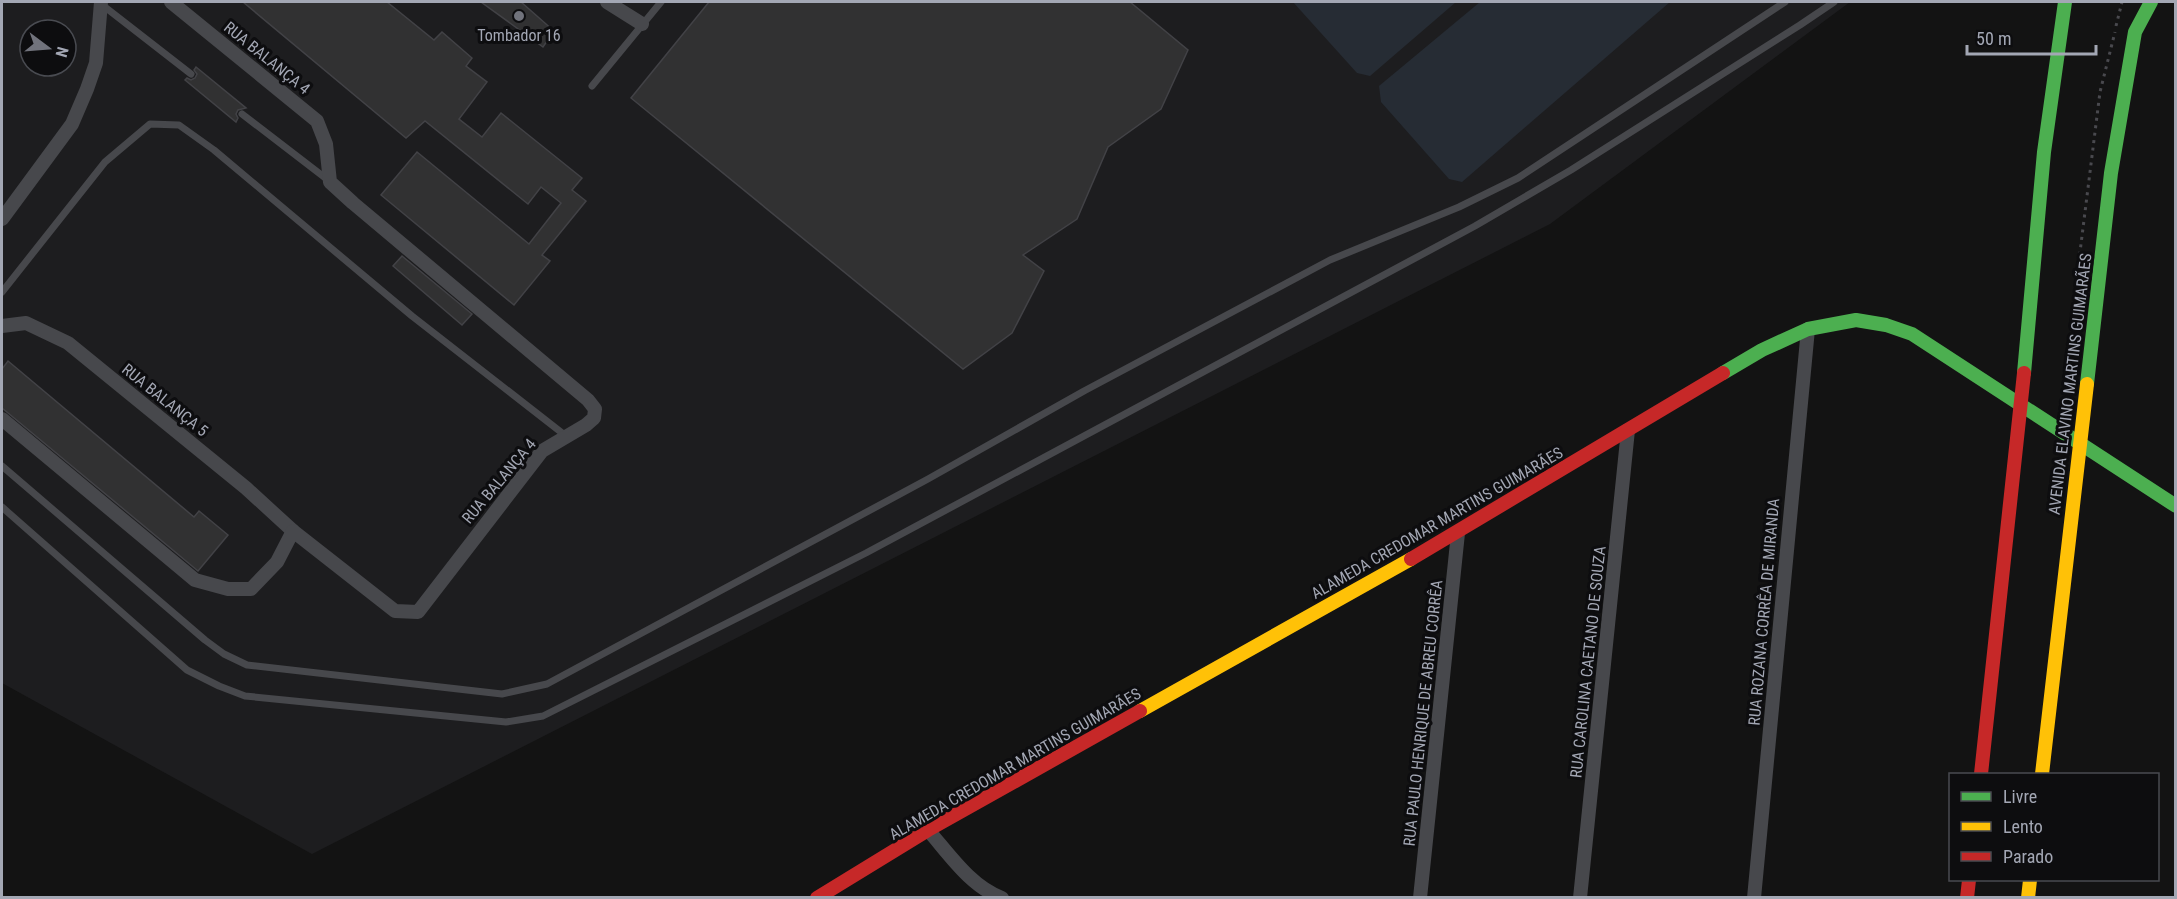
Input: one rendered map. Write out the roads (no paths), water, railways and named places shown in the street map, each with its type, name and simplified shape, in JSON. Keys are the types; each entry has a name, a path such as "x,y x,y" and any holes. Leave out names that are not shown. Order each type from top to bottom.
{"street":[{"name":"RUA BALANÇA 4","path":"171,2 317,121 326,144 330,182 595,408 594,418 586,425 542,452 418,612 395,611 293,531"},
{"path":"607,2 642,24"},
{"path":"1981,773 2021,404 2052,70 2065,2"},
{"name":"AVENIDA ELAVINO MARTINS GUIMARÃES","path":"2042,773 2111,173 2135,32 2151,2"},
{"path":"2,219 72,124 96,63 101,3"},
{"name":"ALAMEDA CREDOMAR MARTINS GUIMARÃES","path":"817,897 928,830 1458,533 1762,350 1808,329 1856,320 1886,325 1912,334 2175,506"},
{"name":"RUA BALANÇA 5","path":"2,326 26,322 68,343 246,488 293,531"},
{"name":"RUA ROZANA CORRÊA DE MIRANDA","path":"1754,897 1808,329"},
{"path":"2,419 195,580 228,589 251,589 278,562 293,531"},
{"name":"RUA CAROLINA CAETANO DE SOUZA","path":"1580,897 1628,430"},
{"name":"RUA PAULO HENRIQUE DE ABREU CORRÊA","path":"1420,897 1458,533"},
{"path":"928,830 961,868 990,893 1002,897"},
{"path":"1968,897 1970,881"},
{"path":"2028,897 2030,881"}],"lane":[{"path":"592,86 661,2"},
{"path":"2,466 205,640 224,654 248,665 502,694 547,684 928,479 1084,391 1330,260 1459,207 1518,178 1785,2"},
{"path":"2,507 187,670 219,686 245,696 506,722 543,716 866,553 1475,226 1571,170 1800,26 1834,2"},
{"path":"101,3 191,74"},
{"path":"242,114 330,182"},
{"path":"2,292 105,162 150,124 179,125 214,150 412,316 566,436"}],"place":[{"name":"Tombador 16","path":"519,16"}]}
